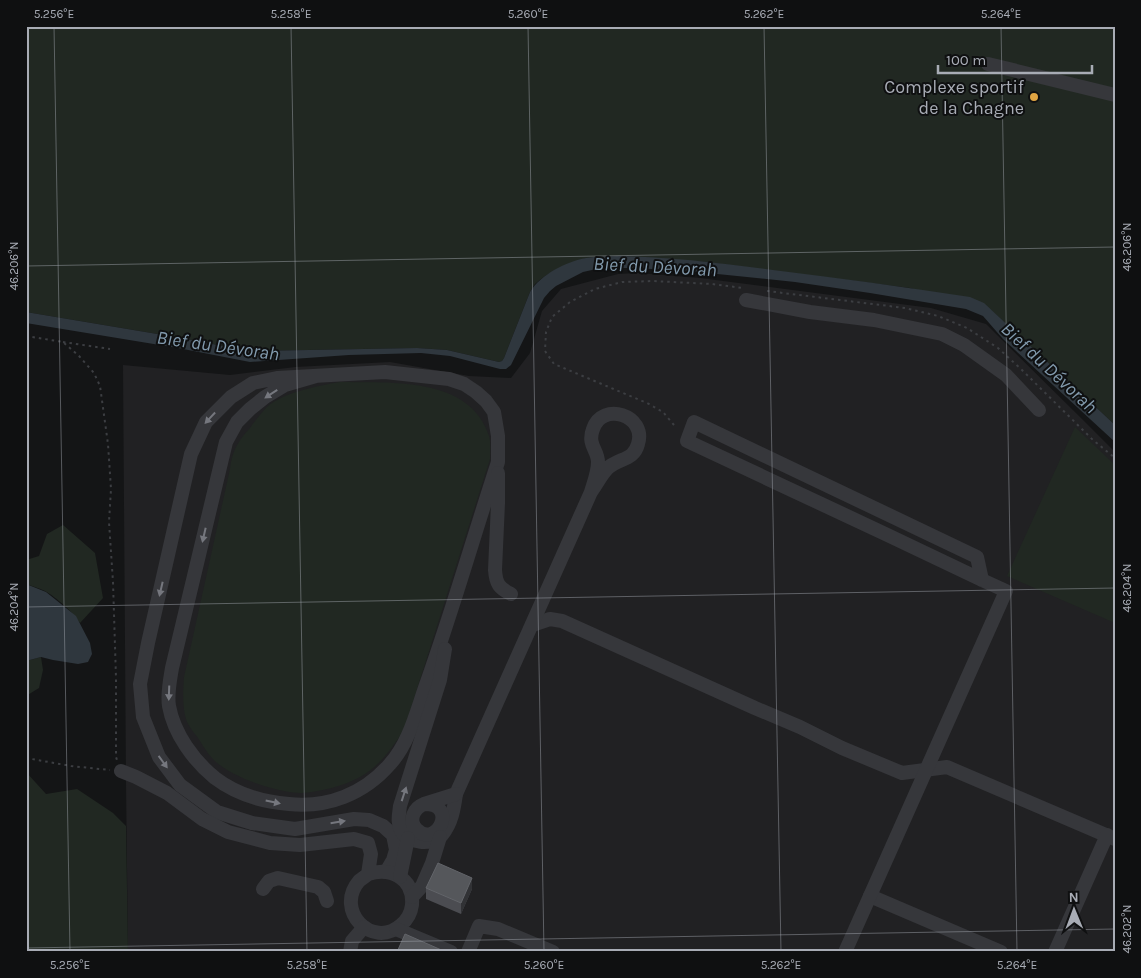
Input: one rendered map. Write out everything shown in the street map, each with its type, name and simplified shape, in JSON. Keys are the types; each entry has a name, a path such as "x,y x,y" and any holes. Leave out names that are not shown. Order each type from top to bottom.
{"lane":[{"path":"988,64 1115,95"},
{"path":"749,295 810,312 874,320 942,334 964,345 1006,375 1039,410"},
{"path":"386,872 396,850 393,835 383,826 369,820 354,819 295,828 252,824 217,812 180,785 159,757 143,717 140,684 148,643 192,454 206,422 231,397 253,383 276,378 385,372 448,379 464,384 486,401 494,412 498,436 498,503 494,570 496,581 502,590 511,594"},
{"path":"316,376 285,385 265,397 237,422 226,442 172,668 169,705 174,724 194,758 225,785 259,799 280,804 323,804 360,790 391,763 409,732 434,662 498,462"},
{"path":"412,897 422,886 432,863 440,836 448,826 456,794 591,492 598,468 598,459 590,438 593,427 599,419 607,414 616,413 624,415 632,420 637,428 639,435 638,445 632,454 605,471 591,492"},
{"path":"845,952 1006,591 982,580 687,441 694,422 977,557 982,580"},
{"path":"440,836 431,841 419,842 408,838 401,831 398,819 400,806 440,680 449,614"},
{"path":"532,625 550,620 562,621 886,767 902,773 947,767 1111,837 1055,952"},
{"path":"121,771 167,793 202,819 228,832 270,843 300,845 354,839 368,843 372,854 368,874"},
{"path":"424,804 456,794"},
{"path":"400,878 408,838"},
{"path":"386,872 393,874 406,883 412,897 412,907 404,924 388,932 380,933 364,927 356,920 351,900 353,890 359,881 368,874 386,872"},
{"path":"263,889 269,881 278,878 318,887 324,892 326,901"},
{"path":"870,896 992,950"},
{"path":"468,952 479,926 498,929 553,952"},
{"path":"350,952 352,941 364,927"},
{"path":"396,929 451,952"}],"path":[{"path":"674,425 663,412 646,403 554,364 545,351 546,332 552,317 570,302 586,293 622,282 653,281 712,284 749,295"},
{"path":"760,290 904,308 938,316 967,328 998,348 1093,440 1115,458"},
{"path":"26,336 110,349"},
{"path":"26,758 71,766 121,771 116,758 116,668 109,522 111,489 108,444 100,386 94,373 80,356 63,342"}],"shaded area":[{"path":"26,26 1115,26 1115,425 991,310 910,288 706,262 617,256 586,258 548,274 535,284 530,292 504,358 499,362 447,350 417,348 248,351 26,312"},
{"path":"638,273 700,278 931,308 986,324 1115,452 1115,952 128,952 123,365 230,375 295,367 390,362 469,376 511,378 530,353 542,311 561,289 618,274"},
{"path":"340,382 382,382 426,387 447,393 465,402 479,416 489,436 490,459 404,730 379,762 360,777 324,790 301,793 291,792 257,784 234,774 213,760 185,717 184,677 232,457 236,447 260,414 282,397 302,390"},
{"path":"1075,427 1115,465 1115,623 1007,576"},
{"path":"63,525 95,553 103,598 80,623 54,597 43,590 26,584 26,560 39,556 47,534"},
{"path":"41,657 43,670 39,688 26,696 26,661"},
{"path":"26,772 46,794 77,789 113,813 126,826 128,952 26,952"}],"water":[{"name":"Bief du Dévorah","path":"617,256 735,265 970,297 984,303 1115,425 1115,442 1003,339 983,316 966,309 795,282 688,271 633,268 601,268 583,272 556,286 544,298 511,365 506,369 450,356 421,353 349,355 250,362 26,323 26,312 248,351 417,348 447,350 499,362 504,358 530,292 547,274 578,260"},
{"path":"26,584 46,592 76,616 90,643 92,654 88,662 78,664 41,657 26,661"}],"building":[{"path":"438,863 472,878 461,903 426,888"},
{"path":"405,934 446,952 397,952"}],"place":[{"name":"Complexe sportif de la Chagne","path":"1034,97"}]}
